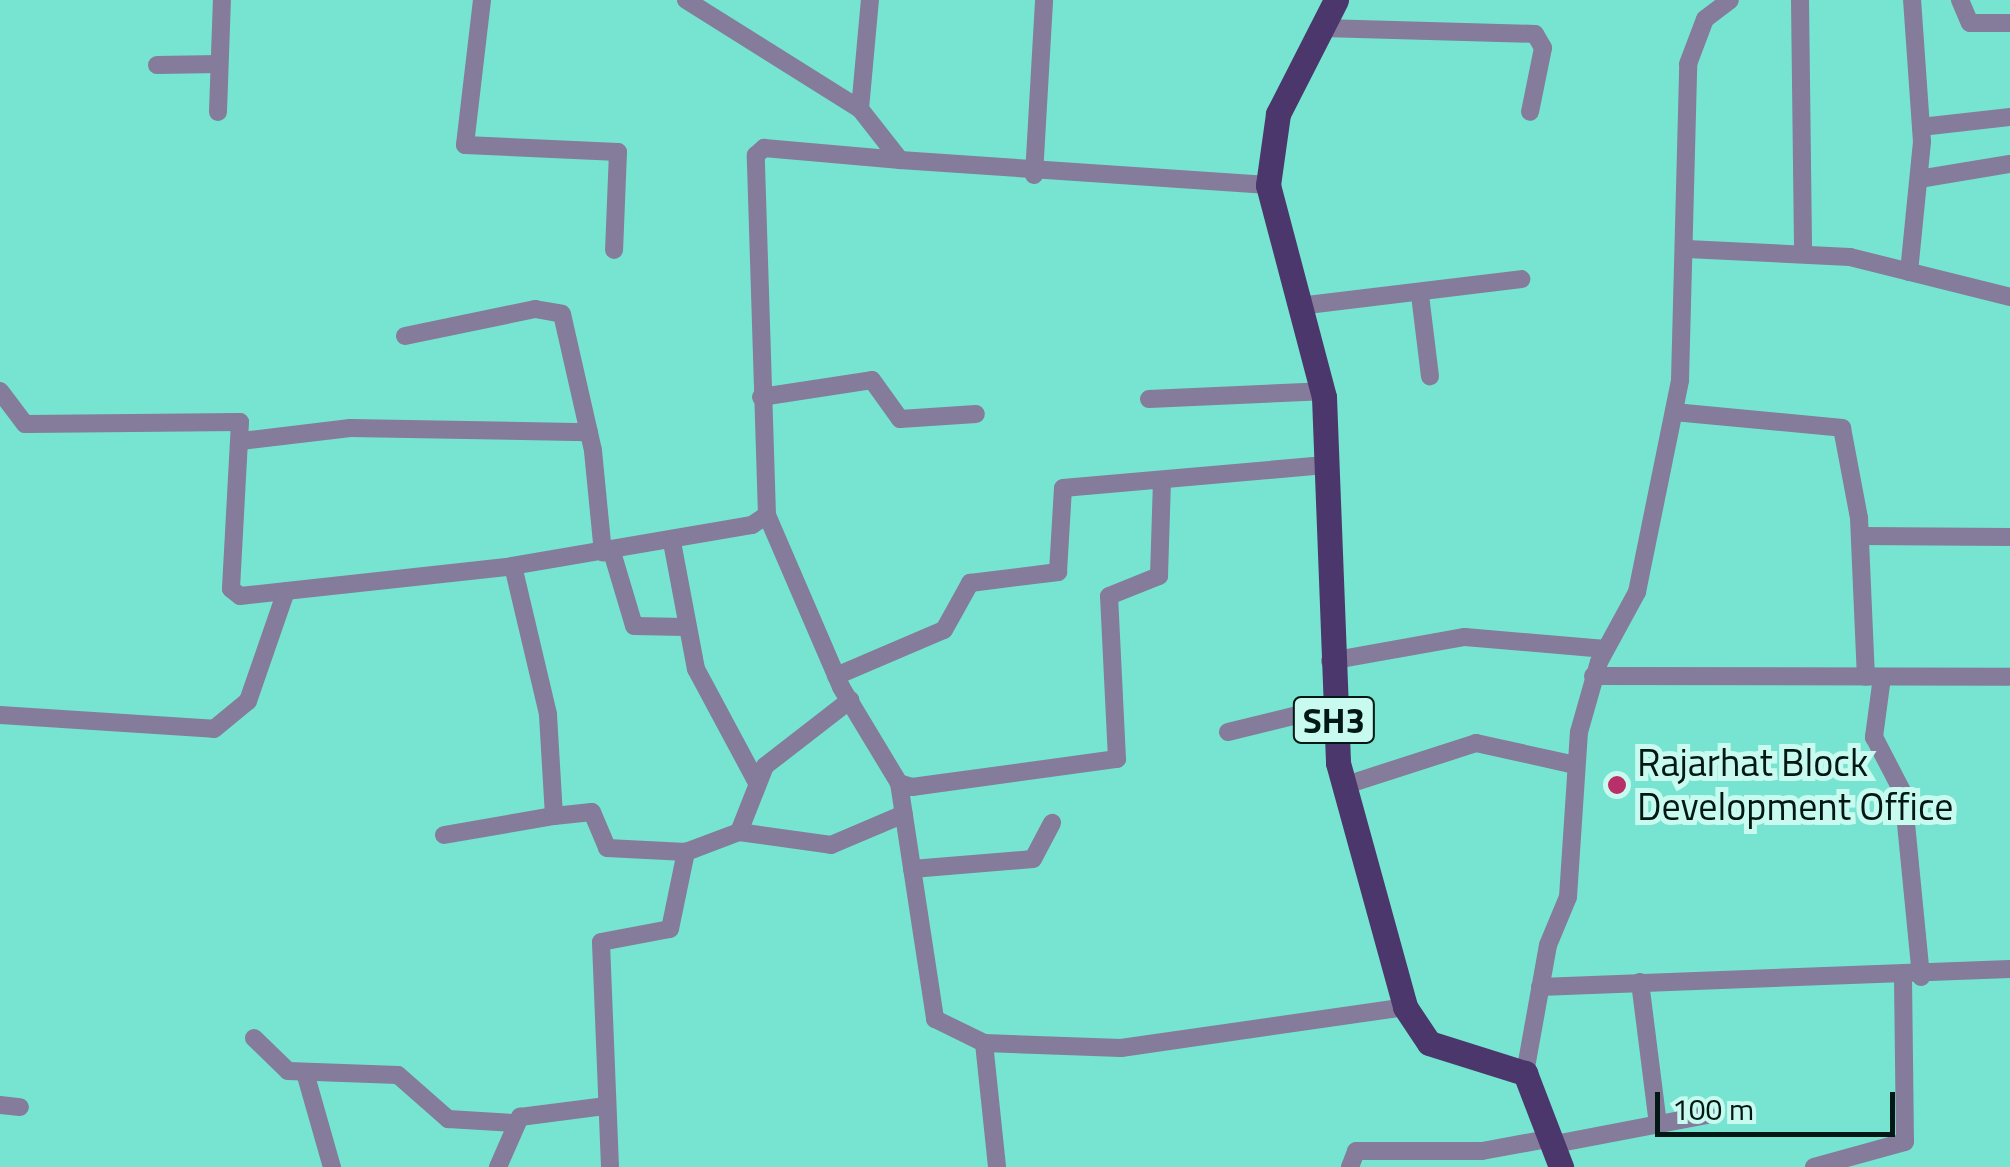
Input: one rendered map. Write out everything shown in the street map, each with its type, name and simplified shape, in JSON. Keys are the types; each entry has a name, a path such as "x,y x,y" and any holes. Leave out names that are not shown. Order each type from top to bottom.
{"main road":[{"name":"SH3","path":"1336,0 1278,114 1268,185 1322,391 1330,661 1344,786 1405,1007 1429,1043 1525,1073"},
{"path":"1525,1073 1556,1150"}],"street":[{"path":"218,112 222,0"},
{"path":"482,0 466,145 618,152 614,250"},
{"path":"686,0 860,109 900,160"},
{"path":"860,109 870,0"},
{"path":"1034,175 1044,0"},
{"path":"1525,1073 1540,987 1568,897 1575,764 1593,676 1637,592 1674,412 1688,249 1688,64 1705,9 1730,0"},
{"path":"1800,0 1802,254"},
{"path":"1909,272 1921,127 1912,0"},
{"path":"1960,0 1970,23 2010,23"},
{"path":"1323,28 1535,34 1543,48 1530,112"},
{"path":"157,64 219,64"},
{"path":"1921,127 2010,116"},
{"path":"1268,185 1034,175 758,150 761,397 767,516 836,676 899,782 936,1019 984,1043 1121,1048 1405,1007"},
{"path":"1919,179 2010,164"},
{"path":"1688,249 1802,254 1909,272 2010,297"},
{"path":"1299,306 1520,279"},
{"path":"1420,294 1430,376"},
{"path":"405,336 535,310 562,314 589,432 607,552 634,626 685,627"},
{"path":"761,397 872,380 900,419 976,414"},
{"path":"0,391 25,424 235,420 240,441 231,589 286,591 514,566 672,542 767,516"},
{"path":"1149,400 1322,391"},
{"path":"1674,412 1842,428 1860,536 1874,677 1874,737 1903,793 1912,977 1905,1142 1814,1167"},
{"path":"240,441 350,428 589,432"},
{"path":"836,676 944,630 970,584 1058,572 1063,488 1325,465"},
{"path":"899,782 1117,759 1109,596 1159,576 1162,480"},
{"path":"1860,536 2010,537"},
{"path":"672,542 685,627 696,668 757,784"},
{"path":"514,566 548,714 554,816"},
{"path":"0,715 214,728 248,701 286,591"},
{"path":"1330,661 1465,637 1605,650"},
{"path":"1593,676 2010,676"},
{"path":"739,832 766,766 850,700"},
{"path":"1228,732 1334,706"},
{"path":"1344,786 1476,743 1575,764"},
{"path":"444,835 592,812 607,848 686,852 739,832 831,844 904,814"},
{"path":"912,869 1033,859 1052,823"},
{"path":"610,1167 598,947 670,929 686,852"},
{"path":"1540,987 1912,977 2010,969"},
{"path":"1640,982 1658,1125"},
{"path":"254,1038 306,1076 398,1075 448,1119 513,1123 606,1106"},
{"path":"984,1043 997,1167"},
{"path":"306,1076 332,1167"},
{"path":"0,1104 20,1107"},
{"path":"1350,1167 1356,1151 1556,1150 1706,1115"},
{"path":"498,1167 513,1123"}],"place":[{"name":"Rajarhat Block Development Office","path":"1617,785"}]}
